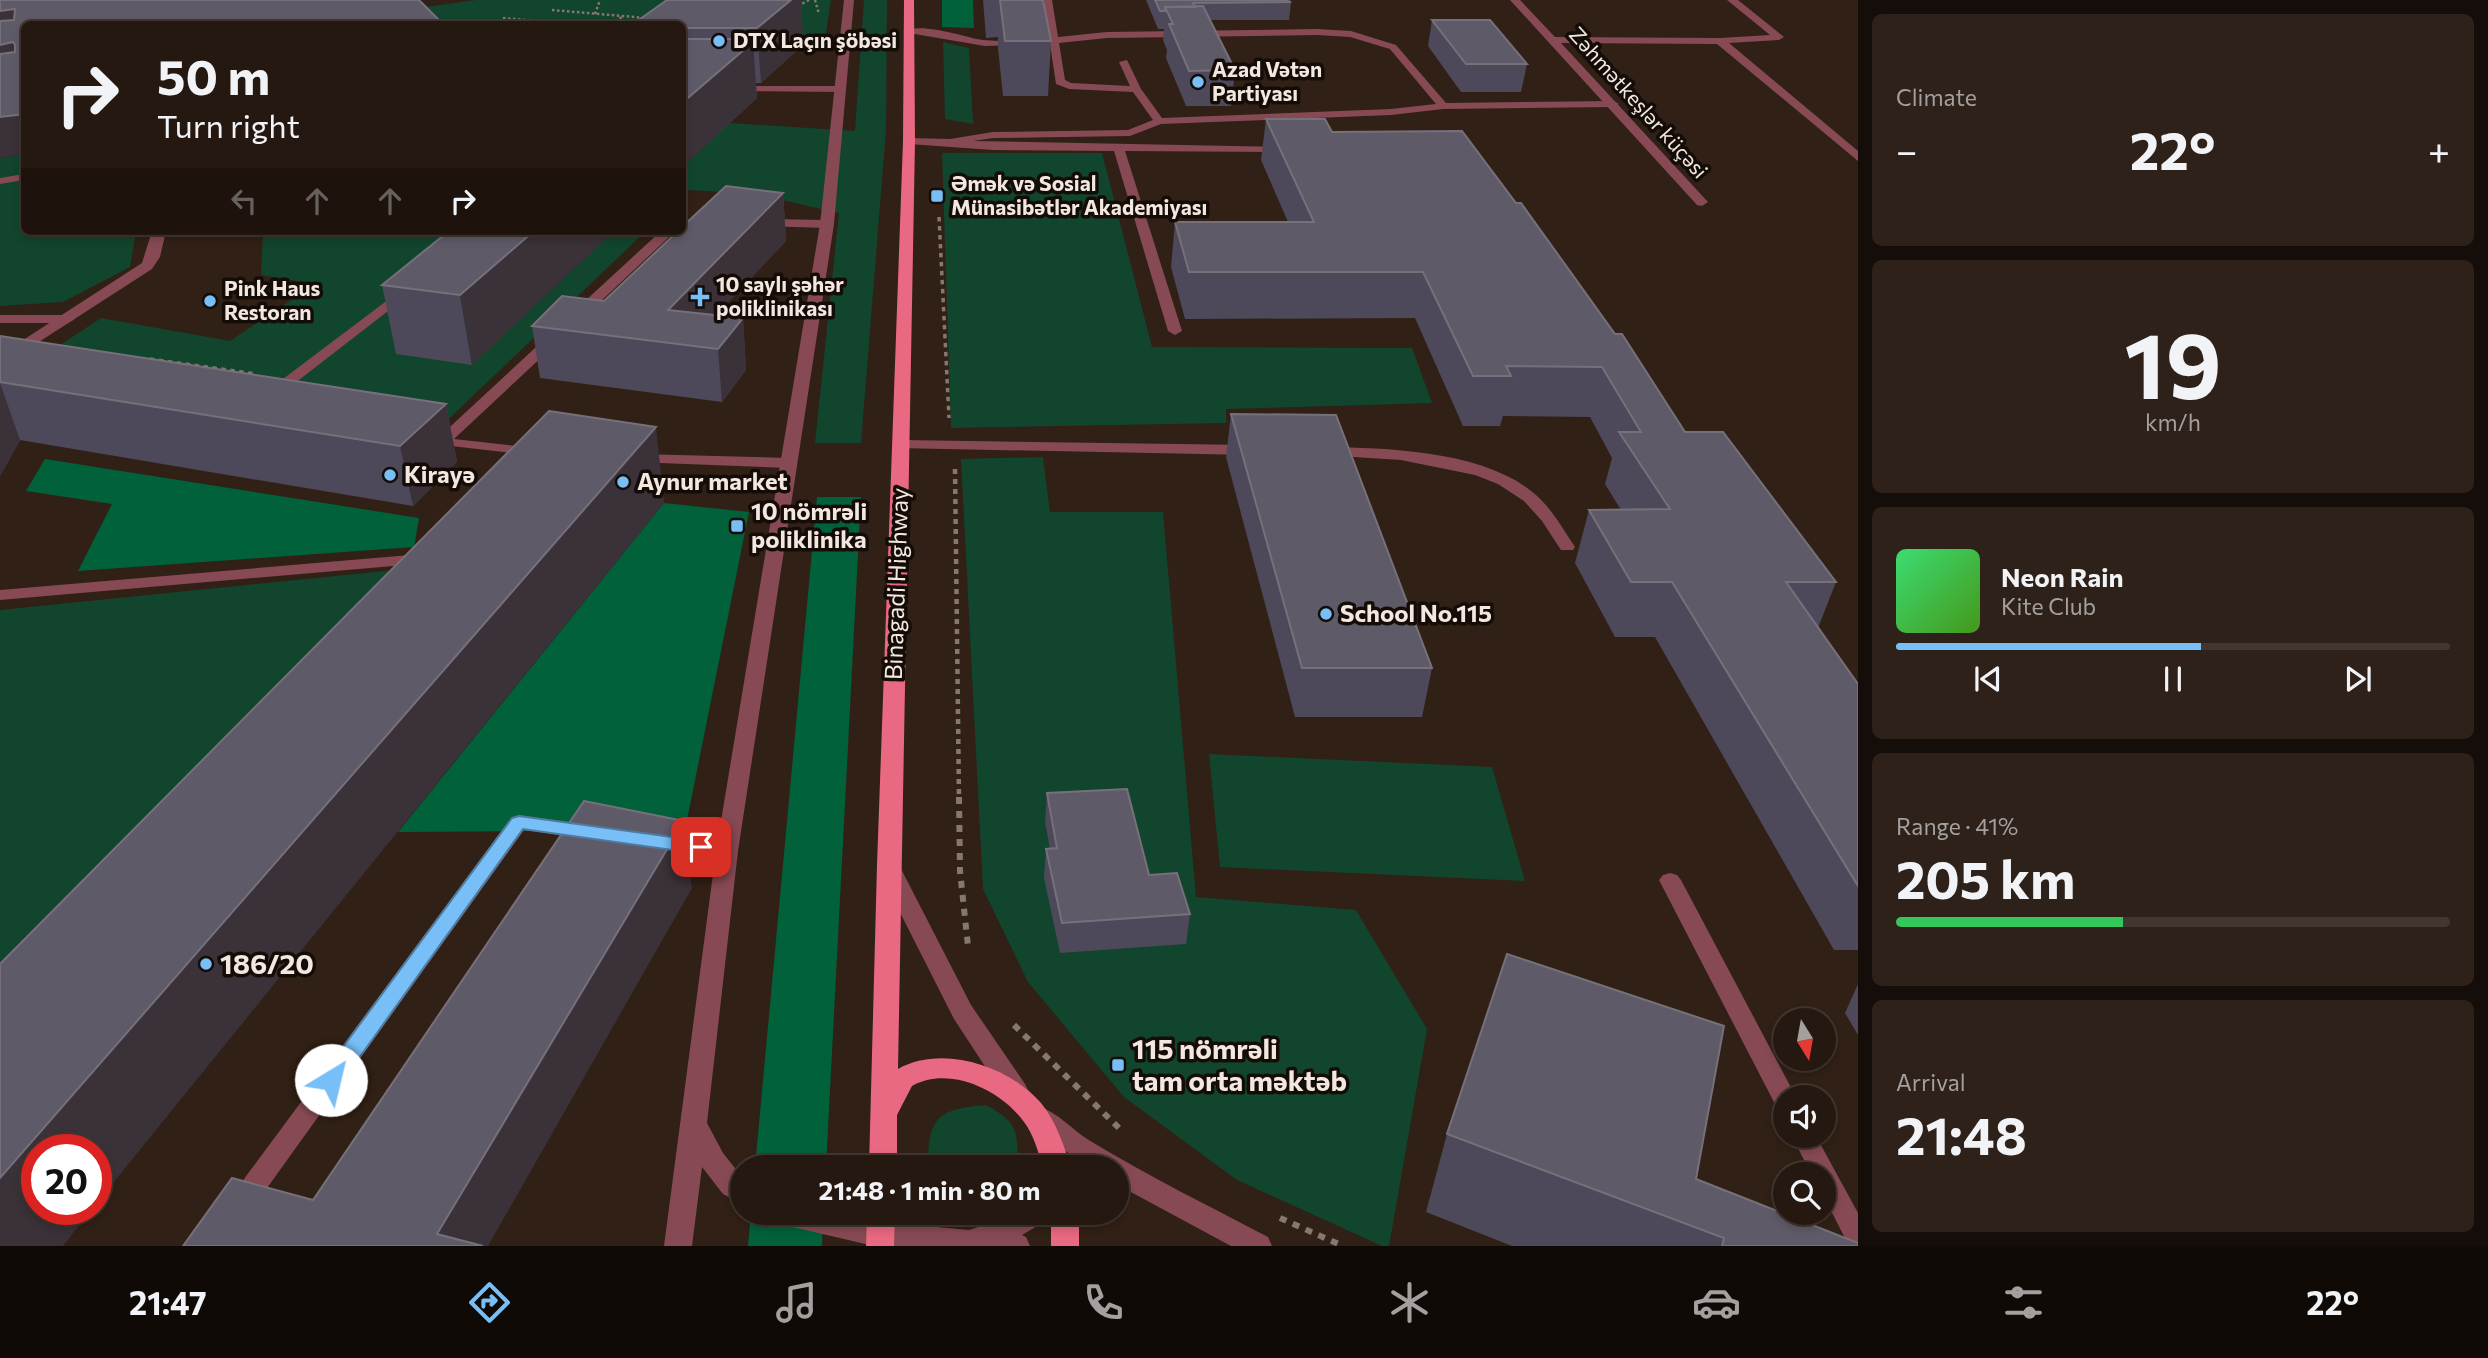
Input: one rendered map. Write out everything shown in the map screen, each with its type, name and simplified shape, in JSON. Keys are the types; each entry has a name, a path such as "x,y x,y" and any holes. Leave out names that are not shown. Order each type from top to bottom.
{"main road":[{"name":"Binagadi Highway","path":"883,1155 888,865 909,141 909,0"},
{"path":"884,1122 895,1090 902,1079 919,1069 962,1070 1007,1091 1032,1111 1049,1141 1053,1155"},
{"path":"1065,1225 1065,1246"}],"street":[{"path":"677,1246 727,851 827,224 849,0"},
{"name":"Zəhmətkeşlər küçəsi","path":"1515,0 1555,40 1702,202"},
{"path":"1555,40 1720,41 1779,37 1732,0"},
{"path":"1720,41 1858,157"},
{"path":"0,362 147,266 153,257 158,235"},
{"path":"888,865 953,995 999,1071 1032,1111 1091,1155"},
{"path":"693,1124 715,1165 730,1185"},
{"path":"1129,1176 1258,1246"},
{"path":"848,1225 951,1242 1016,1246"},
{"path":"951,1242 1003,1232 1014,1225"}],"lane":[{"path":"1048,0 1060,82 1069,86 1136,89"},
{"path":"908,32 937,33 985,43 1120,35 1317,32 1351,34 1393,47 1443,106"},
{"path":"1124,62 1136,89 1159,121"},
{"path":"722,89 840,89"},
{"path":"950,142 993,135 1130,133 1159,121 1391,112 1443,106 1614,104"},
{"path":"909,141 993,147 1298,149"},
{"path":"1119,148 1175,331"},
{"path":"0,181 21,178"},
{"path":"748,223 827,224"},
{"path":"443,441 665,235"},
{"path":"264,400 419,280"},
{"path":"0,318 68,319"},
{"path":"416,438 546,451 520,473"},
{"path":"902,445 1270,451"},
{"path":"1312,451 1381,452 1428,459 1488,475 1522,491 1548,516 1567,547"},
{"path":"629,459 789,463"},
{"path":"0,595 439,553 415,578"},
{"path":"253,1187 519,822 610,835"},
{"path":"649,840 727,851"},
{"path":"1670,880 1778,1085"},
{"path":"1810,1148 1858,1238"}],"path":[{"path":"594,14 600,0"},
{"path":"792,7 812,0"},
{"path":"552,10 651,19"},
{"path":"616,21 623,16"},
{"path":"503,18 538,21"},
{"path":"938,210 951,445 955,464 960,871 967,945 973,957"},
{"path":"141,357 292,379"},
{"path":"1011,1022 1132,1141"},
{"path":"1268,1213 1343,1246"}],"green space":[{"path":"476,0 831,0 825,39 686,24 686,21 413,21 404,10"},
{"path":"864,0 887,0 886,130 861,443 815,443 839,213 755,194 689,190 686,193 686,164 729,123 855,131"},
{"path":"942,0 973,0 974,28 942,27"},
{"path":"943,42 969,48 973,124 945,119"},
{"path":"942,153 1102,153 1152,347 1412,348 1432,403 1226,409 1226,423 951,428"},
{"path":"21,154 21,235 135,235 130,267 63,302 0,306 0,158"},
{"path":"263,235 642,235 436,431 22,370 101,318 230,341 315,284 261,275"},
{"path":"1043,457 1050,512 1163,512 1196,897 1356,910 1427,1029 1389,1246 1382,1246 1237,1180 1124,1097 1028,982 983,889 961,459"},
{"path":"45,459 419,518 414,547 78,571 112,504 26,491"},
{"path":"817,497 861,497 827,1155 756,1155"},
{"path":"664,503 749,512 685,830 398,832"},
{"path":"405,569 0,996 0,610"},
{"path":"1209,754 1492,767 1525,881 1220,867"},
{"path":"986,1105 1005,1117 1014,1129 1017,1155 928,1155 933,1127 939,1119 956,1109"},
{"path":"750,1225 823,1225 822,1246 748,1246"}],"building":[{"path":"0,0 419,0 440,21 21,21 21,114 0,117 0,54 15,52 15,45 13,42 0,45 0,21 14,20 15,9 0,11"},
{"path":"667,0 791,0 757,28 686,28 686,21 637,21"},
{"path":"1000,0 1043,0 1051,41 1005,41"},
{"path":"1155,0 1291,2 1193,3 1195,7 1165,7 1165,11 1160,11"},
{"path":"1203,6 1235,70 1189,71 1169,24 1173,24 1165,7"},
{"path":"1432,20 1490,20 1527,64 1466,64"},
{"path":"686,39 745,39 743,41 753,42 686,100"},
{"path":"1266,119 1325,119 1332,132 1462,131 1516,203 1521,203 1615,334 1622,334 1685,432 1723,432 1836,582 1786,582 1858,684 1858,886 1672,582 1631,582 1589,510 1670,509 1619,432 1641,432 1602,367 1506,366 1511,376 1473,376 1423,272 1189,272 1175,222 1314,222"},
{"path":"726,186 783,193 668,310 743,318 718,349 532,326 562,296 604,301 674,235 686,235 686,223"},
{"path":"444,235 529,235 460,295 382,285"},
{"path":"0,336 446,404 400,446 0,382"},
{"path":"549,411 656,427 38,1134 21,1134 21,1154 0,1178 0,964"},
{"path":"1231,414 1336,415 1432,668 1302,668"},
{"path":"1127,789 1149,875 1177,873 1190,914 1062,923 1046,849 1057,848 1047,793"},
{"path":"584,801 684,821 437,1234 483,1246 183,1246 232,1178 313,1200"},
{"path":"1507,954 1724,1026 1696,1179 1773,1209 1773,1225 1812,1225 1858,1243 1858,1246 1722,1246 1724,1238 1447,1134"}],"place":[{"name":"DTX Laçın şöbəsi","path":"719,41"},
{"name":"Azad Vətən Partiyası","path":"1198,82"},
{"name":"Əmək və Sosial Münasibətlər Akademiyası","path":"937,196"},
{"name":"10 saylı şəhər poliklinikası","path":"700,297"},
{"name":"Pink Haus Restoran","path":"210,301"},
{"name":"Kirayə","path":"390,475"},
{"name":"Aynur market","path":"623,482"},
{"name":"10 nömrəli poliklinika","path":"737,526"},
{"name":"School No.115","path":"1326,614"},
{"name":"186/20","path":"206,964"},
{"name":"115 nömrəli tam orta məktəb","path":"1118,1065"}],"route":[{"path":"331,1080 519,822 701,847"}]}
